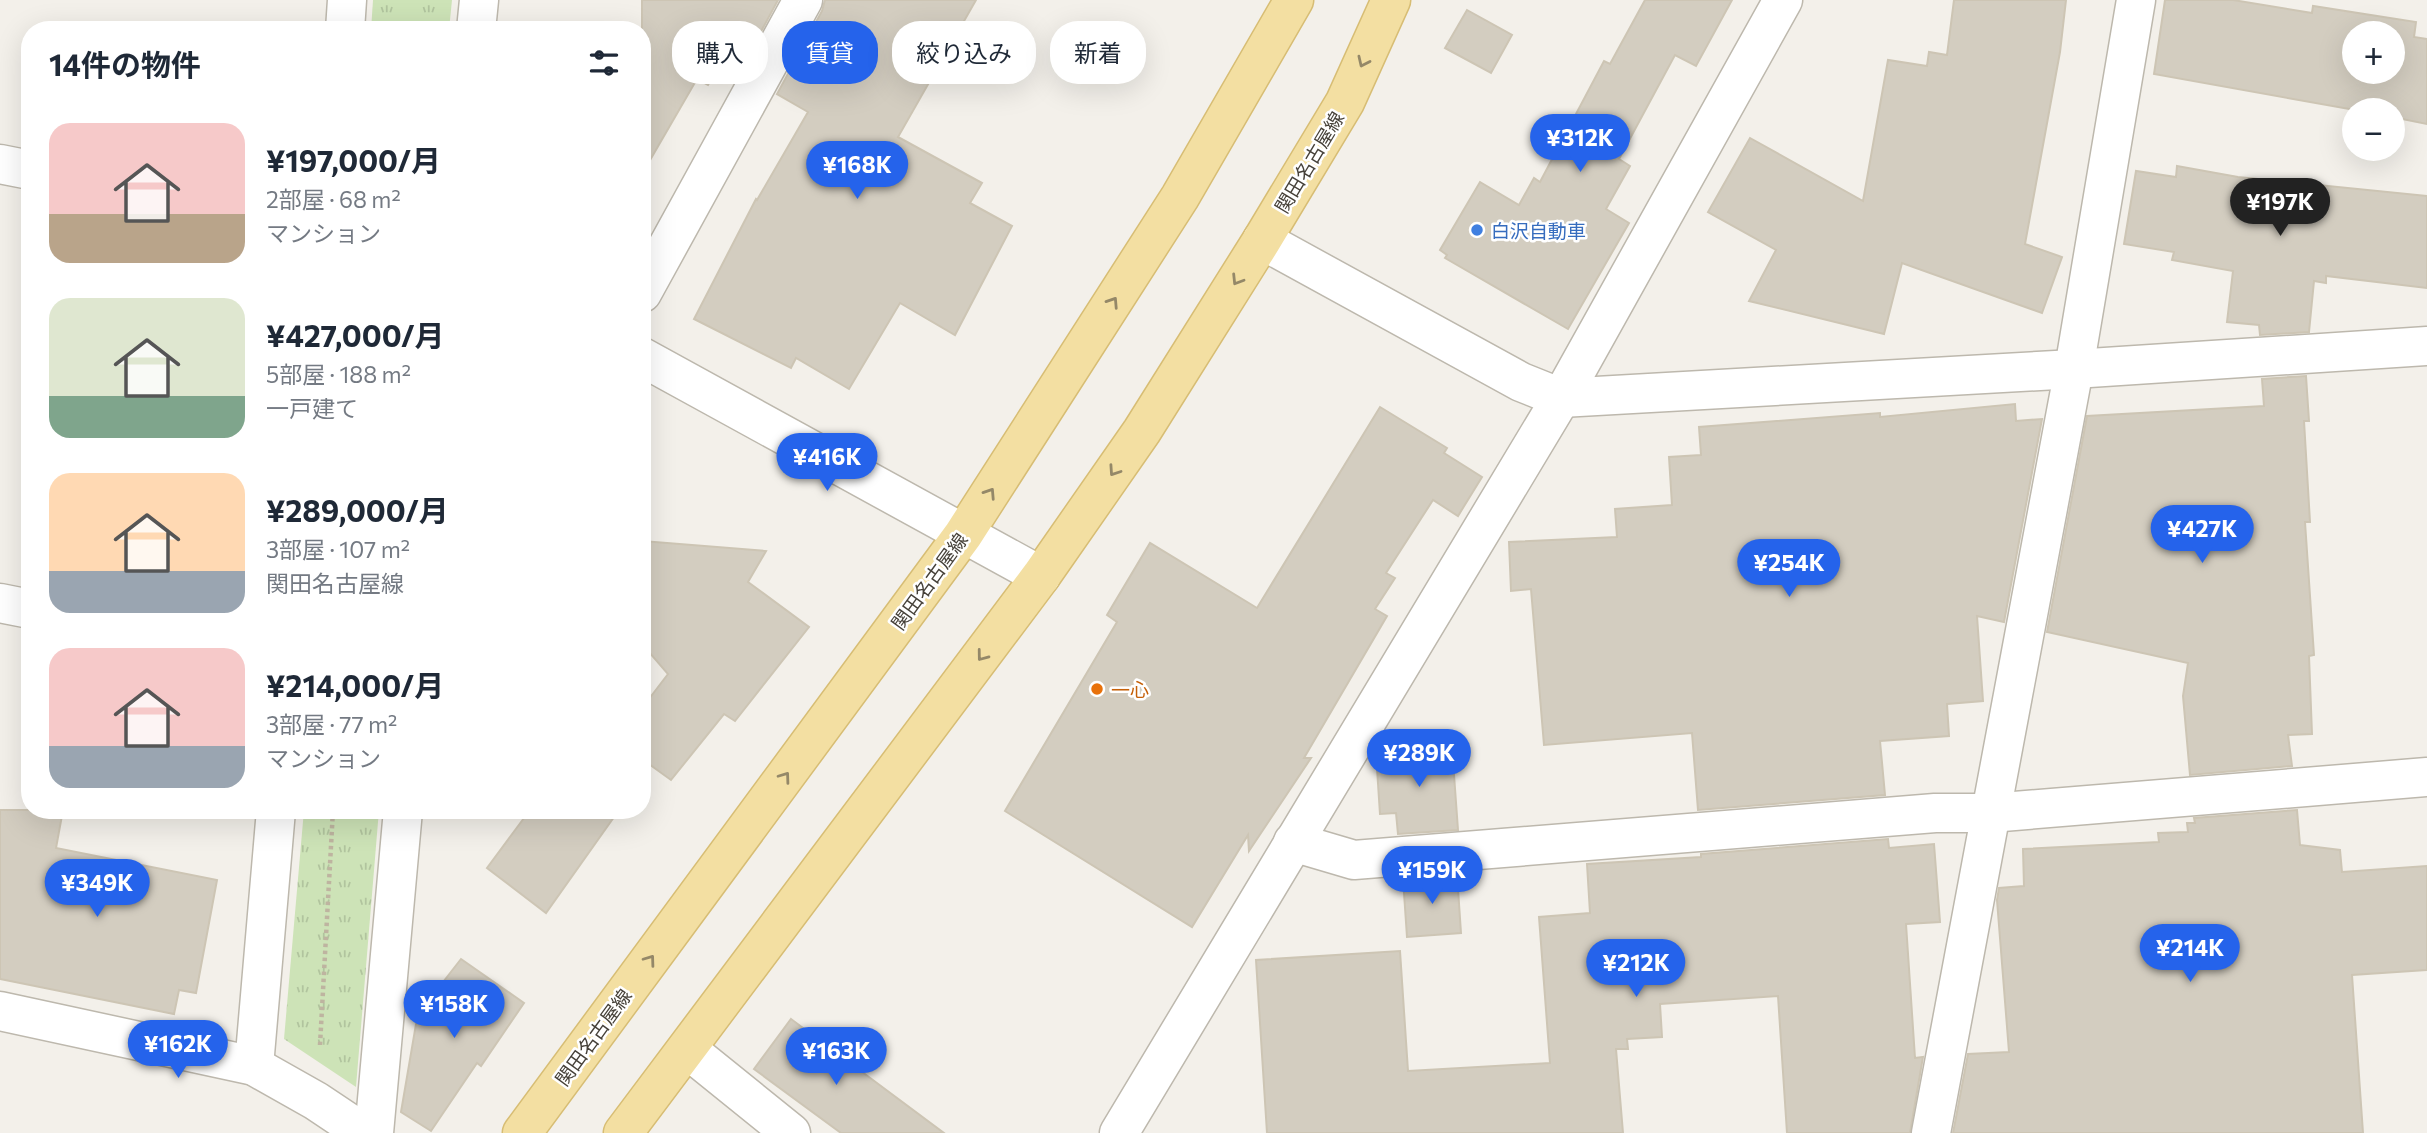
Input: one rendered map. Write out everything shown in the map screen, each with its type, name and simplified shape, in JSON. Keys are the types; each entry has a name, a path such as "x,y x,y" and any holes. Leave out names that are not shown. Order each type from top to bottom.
{"main road":[{"name":"関田名古屋線","path":"522,1133 964,535 1180,197 1294,0"},
{"name":"関田名古屋線","path":"623,1133 1041,576 1142,430 1345,102 1391,0"}],"street":[{"path":"346,21 347,0"},
{"path":"477,21 479,0"},
{"path":"651,277 803,0"},
{"path":"1119,1133 1561,398 1783,0"},
{"path":"1931,1133 2074,369 2136,0"},
{"path":"0,164 21,168"},
{"path":"1262,240 1521,382 1561,398 2427,346"},
{"path":"651,362 1041,576"},
{"path":"0,603 21,607"},
{"path":"1293,842 1354,860 1935,813 1990,813 2427,777"},
{"path":"254,1066 275,819"},
{"path":"374,1133 403,819"},
{"path":"0,1012 254,1066 316,1101 364,1133"},
{"path":"687,1049 791,1133"}],"path":[{"path":"316,1101 332,819"}],"green space":[{"path":"373,0 452,0 450,21 372,21"},
{"path":"303,819 378,819 356,1087 284,1039"}],"building":[{"path":"642,0 778,0 767,21 672,21 672,84 694,84 651,158 651,21 642,21"},
{"path":"825,0 976,0 964,21 892,21 892,84 928,84 898,137 982,183 970,203 1012,226 955,335 900,303 849,389 796,358 791,368 694,319 756,199 808,112 777,94 782,84 878,84 878,21 817,21"},
{"path":"1645,0 1732,0 1696,66 1675,55 1619,159 1630,166 1606,209 1629,223 1568,329 1445,258 1447,255 1440,250 1480,182 1519,205 1534,178 1540,182 1604,61 1610,64"},
{"path":"1954,0 2066,0 2060,52 2025,244 2062,257 2042,313 1902,263 1884,334 1749,301 1776,250 1708,212 1750,138 1863,201 1888,60 1927,66 1929,52 1947,55"},
{"path":"2165,0 2233,0 2312,13 2313,6 2416,22 2414,37 2427,39 2427,124 2405,120 2405,98 2342,98 2342,108 2154,74"},
{"path":"1467,10 1512,35 1491,73 1445,48"},
{"path":"2177,166 2238,177 2427,196 2427,288 2326,276 2326,283 2314,281 2309,332 2260,335 2259,325 2227,322 2233,271 2172,260 2174,252 2124,244 2136,171 2176,177"},
{"path":"2306,376 2309,421 2304,421 2310,522 2305,522 2314,655 2309,656 2312,734 2288,735 2292,766 2190,775 2183,696 2188,663 2047,632 2087,416 2264,406 2262,379"},
{"path":"2015,404 2016,421 2042,419 2004,622 1977,616 1983,701 1947,704 1949,736 1880,741 1885,795 1698,810 1692,733 1544,745 1531,589 1511,591 1509,542 1617,537 1615,509 1672,505 1669,457 1701,455 1699,427 1880,413 1880,417"},
{"path":"1380,407 1447,448 1444,453 1482,477 1458,516 1433,500 1386,573 1395,578 1375,609 1387,616 1304,758 1311,758 1249,851 1248,835 1192,927 1005,811 1117,622 1107,615 1150,543 1257,608"},
{"path":"651,542 766,551 748,582 809,627 735,721 724,714 671,780 651,766 651,696 668,674 651,654"},
{"path":"1452,747 1458,830 1398,834 1396,813 1380,814 1376,753"},
{"path":"0,810 21,810 21,819 61,819 56,848 217,880 196,993 179,990 174,1014 0,979"},
{"path":"2297,810 2300,845 2340,850 2342,872 2427,866 2427,970 2352,975 2363,1133 1953,1133 1968,1054 2009,1052 1997,900 1999,888 2024,886 2023,849 2159,842 2158,833 2188,832 2187,823 2195,823 2194,818"},
{"path":"523,819 613,819 546,913 487,868"},
{"path":"1888,839 1889,848 1934,844 1940,922 1906,924 1915,1058 1923,1057 1910,1133 1787,1133 1778,996 1660,1004 1662,1037 1627,1039 1628,1049 1616,1049 1623,1133 1267,1133 1256,960 1400,951 1408,1071 1550,1063 1539,917 1590,913 1587,864 1701,857 1701,854"},
{"path":"1457,874 1461,933 1407,937 1403,878"},
{"path":"461,959 524,1003 481,1066 477,1063 431,1131 401,1112 416,1024"},
{"path":"791,1019 944,1133 841,1133 754,1069"}],"place":[{"name":"白沢自動車","path":"1477,230"},
{"name":"一心","path":"1097,689"}]}
